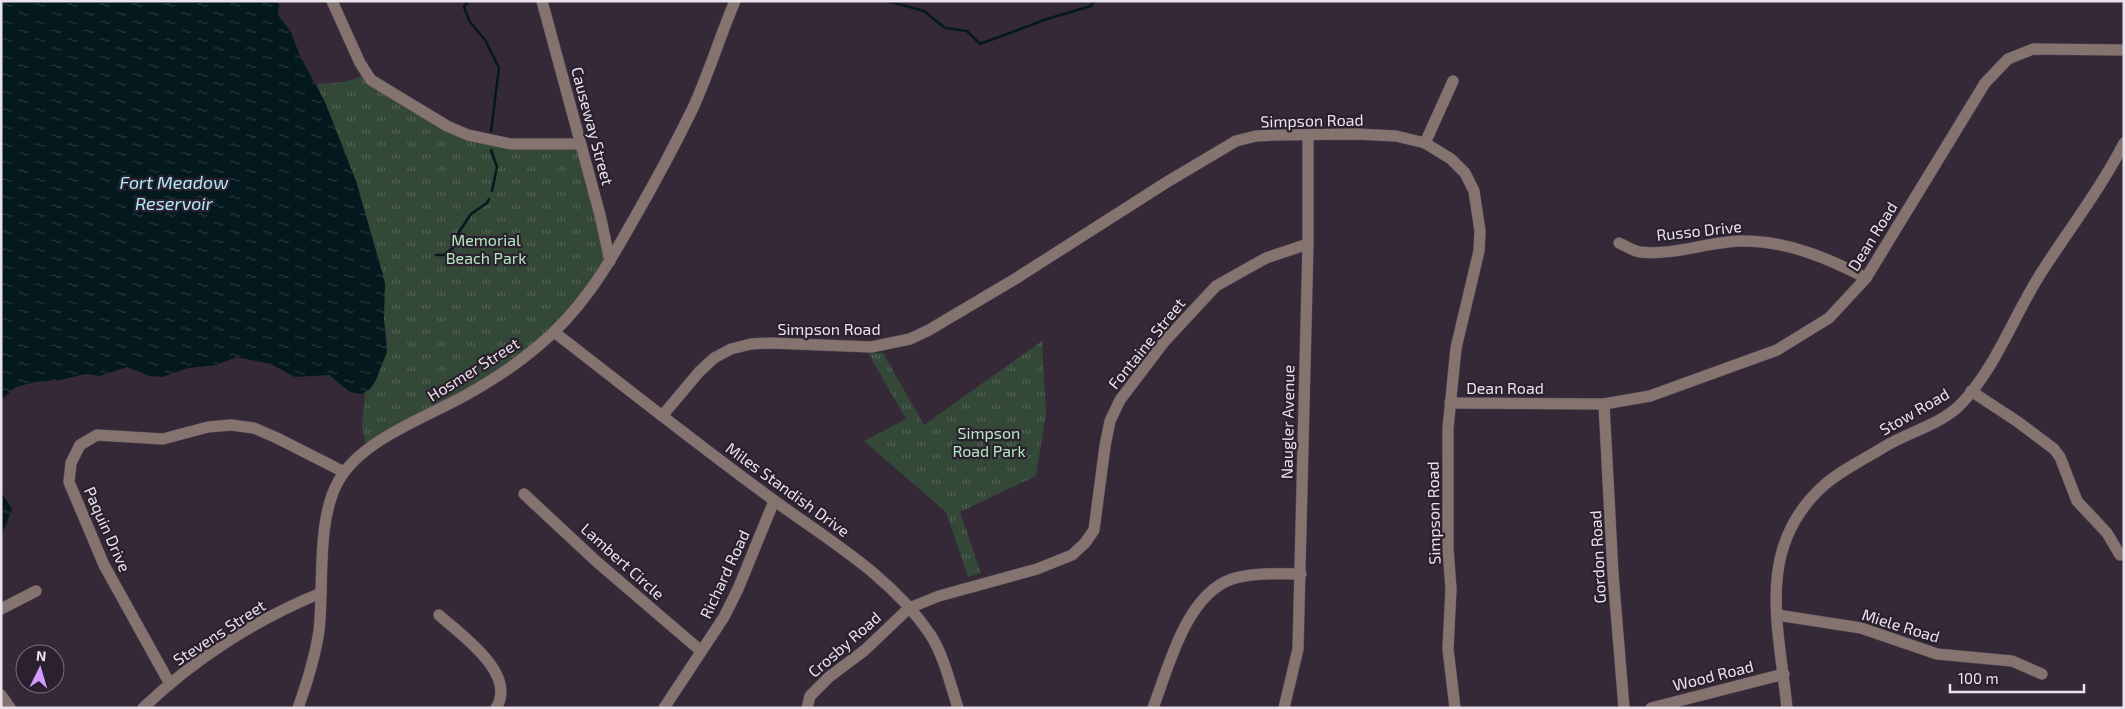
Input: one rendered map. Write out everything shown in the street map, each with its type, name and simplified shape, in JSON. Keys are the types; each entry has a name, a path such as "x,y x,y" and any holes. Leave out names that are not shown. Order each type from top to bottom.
{"street":[{"path":"332,1 360,63 371,80 435,120 468,135 511,144 580,144"},
{"name":"Causeway Street","path":"542,1 600,215 610,261"},
{"name":"Hosmer Street","path":"298,708 315,653 318,633 327,512 333,491 344,472 367,450 502,374 554,332 580,304 610,261 648,195 693,106 735,1"},
{"name":"Dean Road","path":"1450,403 1604,404 1650,396 1777,350 1829,318 1866,278 1985,83 2008,59 2032,49 2124,50"},
{"path":"1425,142 1453,81"},
{"name":"Naugler Avenue","path":"1284,708 1298,648 1308,244 1308,135"},
{"name":"Simpson Road","path":"662,416 699,372 714,358 732,349 751,344 771,343 871,347 910,339 946,321 1218,150 1236,141 1256,136 1376,135 1425,142 1451,159 1465,174 1474,191 1479,210 1479,250 1456,348 1450,403 1448,549 1451,589 1448,649 1455,708"},
{"name":"Stow Road","path":"1787,708 1777,616 1776,574 1786,535 1808,501 1838,474 1889,444 1943,417 1960,405 1993,358 2044,270 2078,220 2124,143"},
{"name":"Russo Drive","path":"1619,243 1639,252 1646,252 1742,241 1762,242 1800,249 1841,265 1866,278"},
{"name":"Fontaine Street","path":"909,608 939,596 1037,569 1072,555 1085,543 1094,530 1110,421 1120,400 1164,342 1216,286 1266,258 1308,244"},
{"name":"Miles Standish Drive","path":"554,332 774,501 861,563 909,608 930,635 940,652 958,708"},
{"path":"1971,391 2018,422 2054,449 2060,457 2077,501 2107,533 2120,555"},
{"name":"Gordon Road","path":"1604,404 1613,574 1624,708"},
{"name":"Paquin Drive","path":"170,684 104,565 69,482 71,463 80,445 97,435 163,439 208,427 231,425 254,428 344,472"},
{"name":"Lambert Circle","path":"524,494 597,562 701,651"},
{"name":"Richard Road","path":"664,708 724,617 738,589 774,501"},
{"path":"1153,708 1192,614 1207,592 1232,579 1263,574 1301,574"},
{"path":"1,608 36,590"},
{"name":"Stevens Street","path":"143,708 170,684 258,624 321,593"},
{"name":"Crosby Road","path":"807,708 810,696 830,677 865,650 909,608"},
{"path":"439,615 496,670 500,685 496,708"},
{"name":"Miele Road","path":"1777,616 1861,628 1937,654 2012,661 2042,674"},
{"name":"Wood Road","path":"1651,708 1784,674"},
{"path":"1,696 10,708"}],"green space":[{"name":"Memorial Beach Park","path":"367,75 468,135 580,144 610,261 539,346 367,450 362,426 365,393 370,389 387,343 384,319 383,274 356,181 317,84 343,82"},
{"name":"Simpson Road Park","path":"1042,341 1046,412 1036,476 960,512 981,573 968,577 946,512 864,441 906,419 868,353 883,353 924,425"}],"water":[{"name":"Fort Meadow Reservoir","path":"1,1 274,1 279,4 278,15 291,32 300,56 325,102 356,181 385,283 384,319 387,352 376,380 370,389 361,394 350,392 329,375 295,377 271,364 237,357 216,365 189,368 162,377 149,376 127,367 100,376 85,374 60,380 35,382 16,387 1,400"},
{"path":"1,492 12,509 1,538"}],"waterway":[{"path":"468,1 464,7 470,22 485,40 499,68 491,131"},
{"path":"888,1 924,11 945,28 967,31 980,44 1047,19 1091,6 1094,1"},
{"path":"491,150 497,167 492,191"},
{"path":"436,255 444,255 454,247 459,232 471,214 487,203 489,199"}]}
